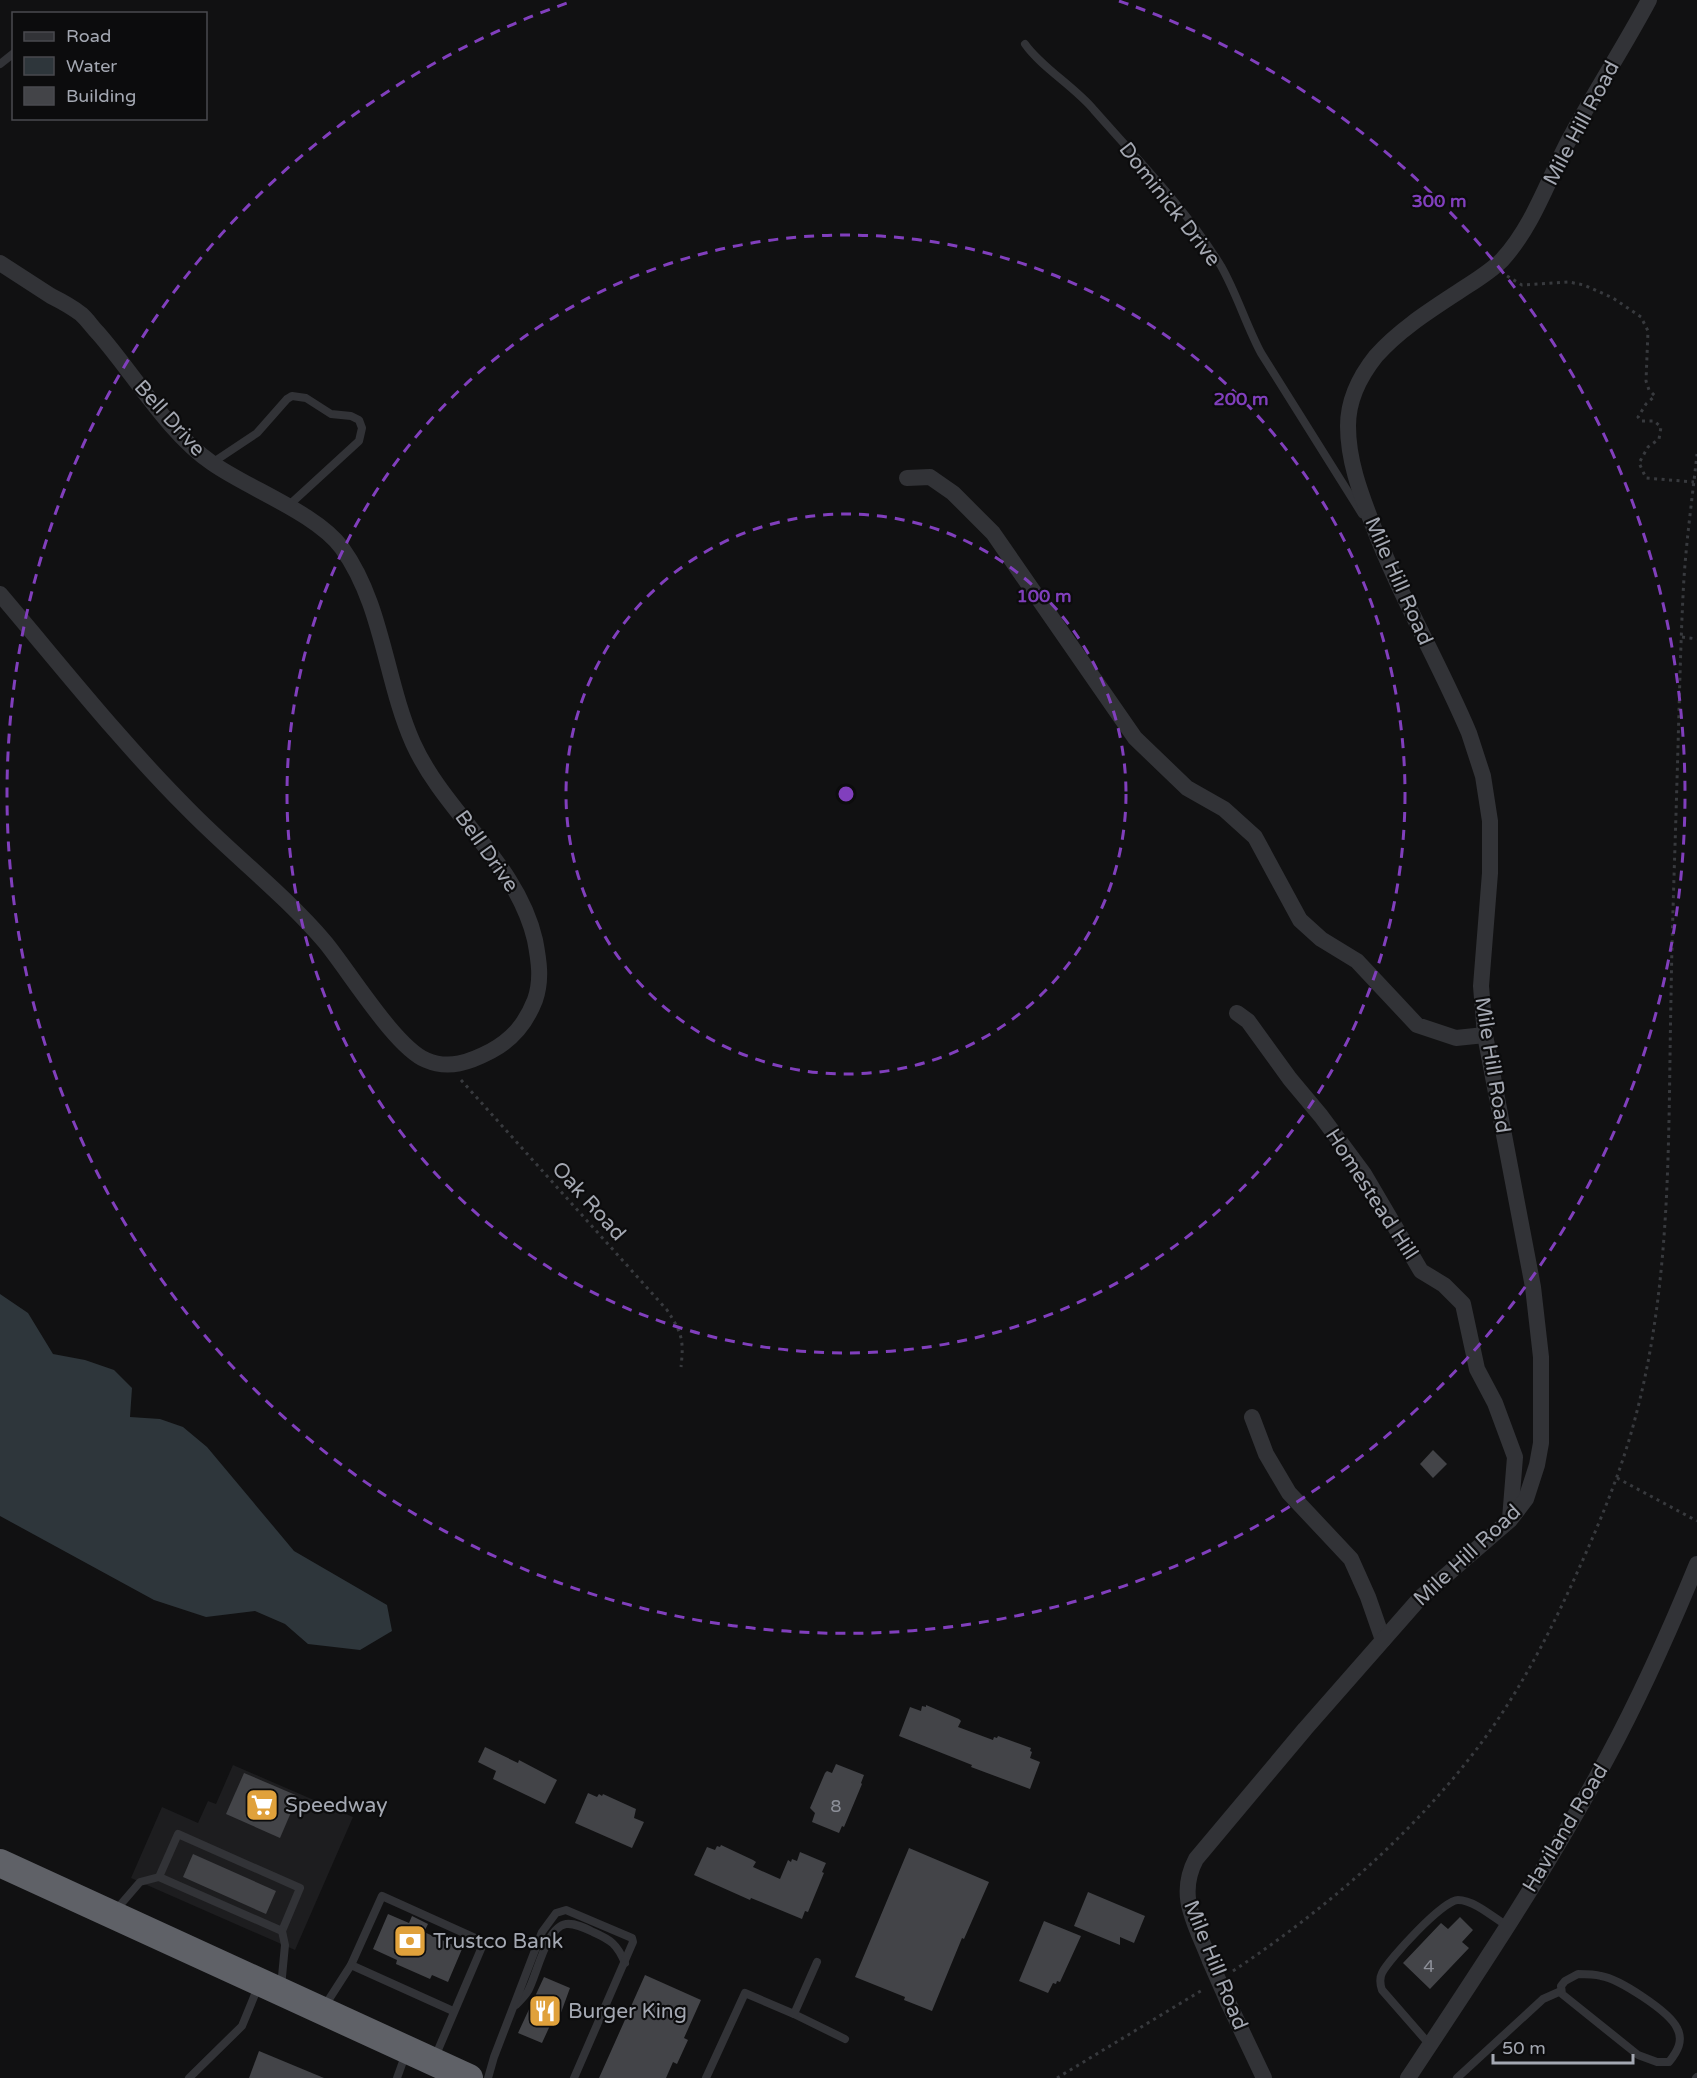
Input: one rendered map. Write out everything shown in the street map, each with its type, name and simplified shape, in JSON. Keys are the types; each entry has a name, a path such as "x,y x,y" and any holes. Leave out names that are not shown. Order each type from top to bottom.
{"highway":[{"path":"0,1863 469,2078"}],"street":[{"name":"Mile Hill Road","path":"1264,2078 1228,2002 1186,1899 1186,1884 1190,1871 1196,1858 1421,1597 1510,1520 1526,1499 1541,1443 1541,1357 1533,1287 1485,1035 1481,986 1490,848 1489,809 1477,754 1460,711 1403,596 1362,497 1351,458 1348,426 1353,397 1366,370 1386,346 1420,318 1494,266 1514,246 1535,213 1569,140 1649,0"},
{"name":"Bell Drive","path":"0,263 80,313 190,445 212,463 311,520 339,545 355,570 382,638 392,681 412,741 429,773 489,850 515,888 532,928 540,963 538,990 528,1018 520,1028 501,1046 471,1062 449,1066"},
{"path":"907,478 930,477 952,493 993,533 1135,738 1187,788 1224,809 1255,837 1300,920 1321,939 1357,961 1417,1025 1456,1038 1485,1035"},
{"path":"0,594 148,768 325,942 400,1041 424,1060 449,1066"},
{"name":"Homestead Hill","path":"1237,1013 1248,1021 1364,1174 1421,1271 1444,1285 1463,1304 1477,1369 1495,1403 1515,1456 1510,1520"},
{"path":"1252,1417 1266,1454 1289,1493 1351,1558 1383,1640"},
{"name":"Haviland Road","path":"1408,2078 1556,1846 1608,1757 1657,1657 1697,1564"}],"lane":[{"name":"Dominick Drive","path":"1025,44 1085,99 1158,182 1209,248 1229,281 1261,353 1378,540"},
{"path":"0,64 12,54"},
{"path":"212,463 256,432 286,399 292,396 306,398 331,414 351,416 359,420 362,428 359,441 287,507"},
{"path":"159,1877 178,1834 300,1888 282,1931 285,1945 271,1986 242,2026 189,2078"},
{"path":"113,1914 140,1882 159,1877 282,1931"},
{"path":"322,2010 351,1965 382,1896 484,1942 453,2011 420,2055 397,2078"},
{"path":"1430,2045 1382,1990 1380,1984 1382,1974 1387,1965 1447,1902 1456,1900 1466,1902 1506,1926"},
{"path":"488,2078 542,1932 556,1912 566,1910 632,1938 632,1947 574,2078"},
{"path":"512,2009 527,1992 550,1938 557,1928 564,1924 577,1925 612,1942 619,1949 625,1962"},
{"path":"794,2014 817,1962"},
{"path":"351,1965 453,2011"},
{"path":"1578,1974 1603,1976 1621,1984 1660,2009 1677,2028 1680,2042 1678,2051 1669,2062 1657,2062 1638,2055 1561,1991 1561,1986 1565,1981 1578,1974"},
{"path":"1457,2078 1543,1999 1561,1991"},
{"path":"706,2078 745,1993 845,2038"}],"path":[{"path":"1494,266 1522,285 1569,282 1584,285 1613,298 1641,317 1648,331 1646,381 1649,390 1655,396 1646,404 1638,417 1641,421 1654,421 1660,427 1659,439 1648,447 1639,463 1646,478 1694,482"},
{"path":"1682,637 1697,639"},
{"name":"Oak Road","path":"449,1066 667,1310 684,1344 681,1367"},
{"path":"1617,1478 1697,1521"}],"shaded area":[{"path":"233,1765 353,1817 295,1950 131,1878 162,1807 198,1823 208,1801 216,1804"}],"water":[{"path":"0,1294 28,1313 53,1354 85,1360 114,1370 132,1388 130,1417 160,1419 183,1427 207,1447 294,1551 387,1605 392,1631 360,1650 308,1644 285,1624 255,1611 206,1617 154,1600 0,1516"}],"building":[{"path":"1433,1450 1447,1464 1433,1478 1420,1464"},
{"path":"926,1705 959,1719 961,1721 958,1727 993,1740 998,1736 1031,1748 1030,1758 1040,1762 1030,1789 899,1736 910,1707 921,1711 922,1706 926,1707"},
{"path":"485,1747 518,1763 519,1760 557,1780 545,1804 493,1779 496,1771 478,1762"},
{"path":"836,1764 864,1775 844,1827 842,1826 839,1833 812,1822 815,1813 810,1808 825,1773 827,1771 832,1773"},
{"name":"Speedway","path":"244,1773 298,1796 280,1838 226,1814"},
{"path":"588,1793 597,1797 603,1794 636,1809 634,1818 644,1822 632,1848 575,1823"},
{"path":"721,1845 756,1862 753,1867 780,1879 788,1860 797,1861 800,1852 826,1863 808,1912 805,1911 802,1919 751,1898 750,1900 694,1875 707,1847 715,1850"},
{"path":"909,1848 989,1882 964,1939 962,1938 932,2011 904,2000 905,1997 855,1977"},
{"path":"193,1854 276,1891 266,1914 183,1877"},
{"path":"1088,1892 1145,1916 1134,1943 1120,1937 1120,1945 1074,1926"},
{"name":"Trustco Bank","path":"388,1914 409,1923 412,1916 428,1924 424,1932 462,1949 448,1982 432,1975 430,1979 396,1964 397,1960 373,1949"},
{"path":"1460,1917 1473,1930 1462,1942 1469,1948 1430,1989 1403,1963 1441,1923 1448,1929"},
{"path":"1044,1921 1081,1936 1060,1982 1053,1983 1048,1993 1019,1981"},
{"path":"645,1975 701,2000 684,2038 688,2040 677,2064 673,2062 666,2078 599,2078"},
{"name":"Burger King","path":"544,1977 570,1988 558,2021 553,2019 542,2043 518,2033"},
{"path":"259,2051 324,2078 249,2078"}],"place":[{"name":"Speedway","path":"262,1805"},
{"name":"Trustco Bank","path":"410,1941"},
{"name":"Burger King","path":"545,2011"}]}
